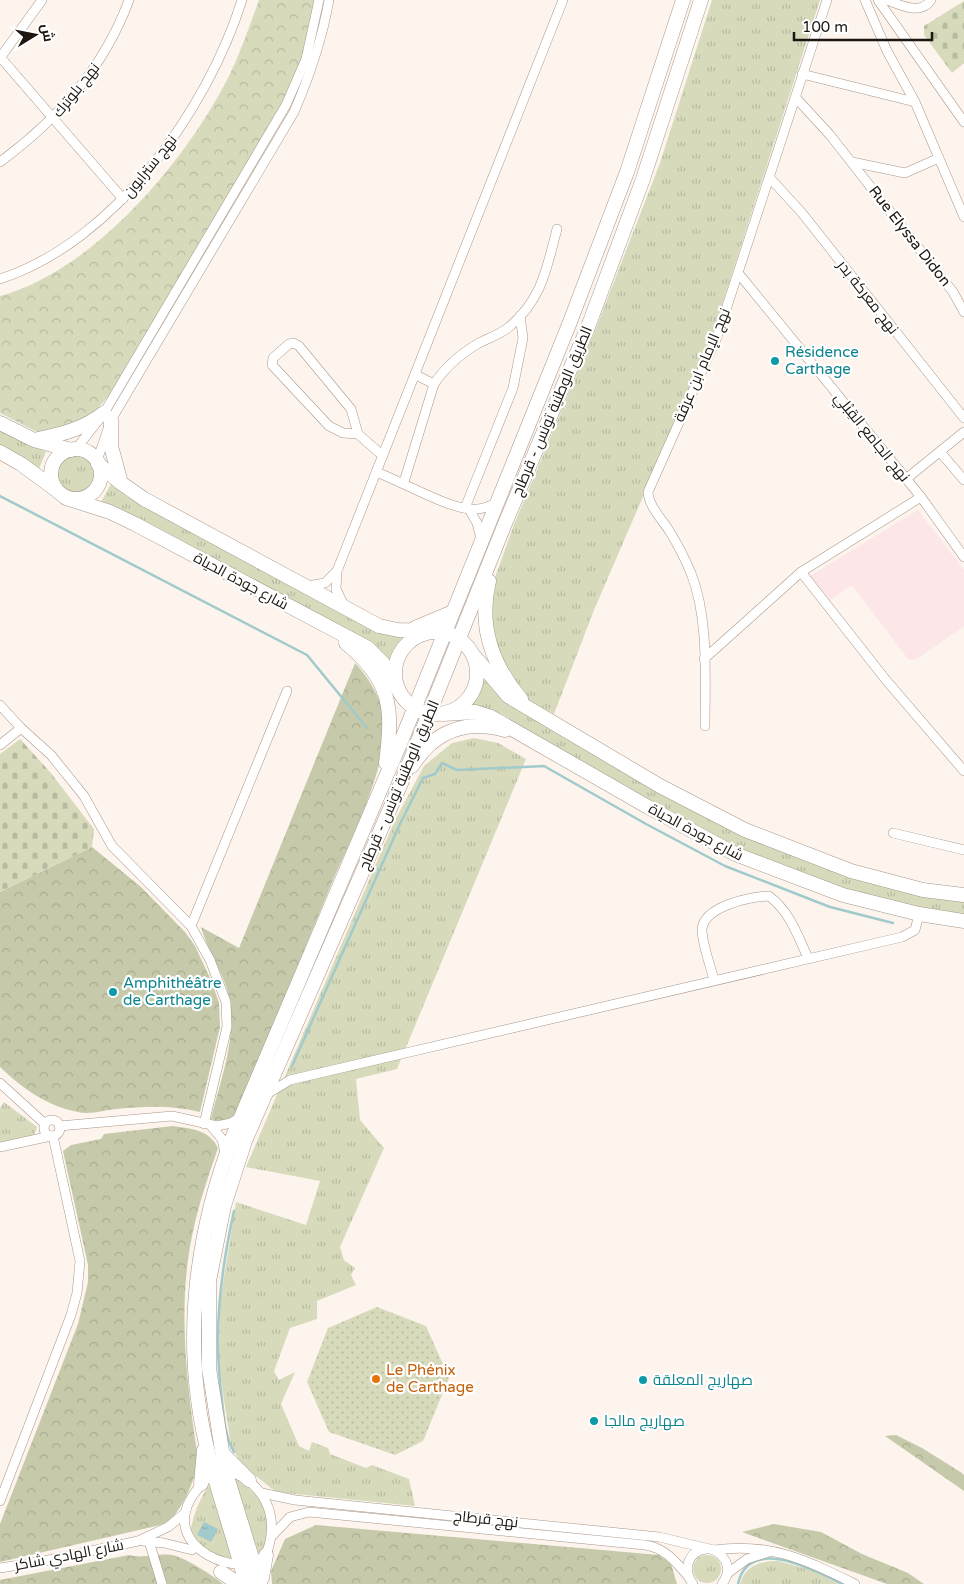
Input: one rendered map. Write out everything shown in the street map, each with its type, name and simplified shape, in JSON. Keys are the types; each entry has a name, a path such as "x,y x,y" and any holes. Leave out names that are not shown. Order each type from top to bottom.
{"highway":[{"name":"الطريق الوطنية تونس - قرطاج","path":"262,1584 246,1577 220,1471 205,1436 195,1367 196,1281 211,1203 225,1156 415,708 627,172 683,0"},
{"name":"الطريق الوطنية تونس - قرطاج","path":"220,1471 221,1452 209,1368 209,1281 224,1206 245,1141 402,781 436,714 459,638 588,327 614,259 666,114 701,0"},
{"path":"34,440 72,432 107,416 111,446 121,484"},
{"name":"شارع جودة الحياة","path":"0,423 34,440 92,455 121,484 144,499 380,626 409,631 446,632"},
{"path":"73,450 64,452 54,462 51,476 61,494 81,499 94,492 100,478 98,462"},
{"name":"شارع جودة الحياة","path":"0,452 21,464 61,494 110,512 135,524 368,648 383,663 405,700 415,708"},
{"path":"504,526 485,598 484,615 492,655 502,674 530,709"},
{"path":"409,631 453,612"},
{"path":"322,623 365,660 384,688 391,722 384,780"},
{"path":"398,689 395,676 400,652 413,638 430,631"},
{"path":"446,632 459,638"},
{"name":"شارع جودة الحياة","path":"459,638 508,696 652,781 745,830 851,870 923,890 964,895"},
{"path":"415,708 436,714 462,705 475,689 478,668 475,657"},
{"name":"شارع جودة الحياة","path":"436,714 483,714 505,724 516,732 735,854 843,895 920,914 964,921"},
{"path":"402,781 424,750 449,732 480,725 516,732"},
{"path":"201,1484 205,1436"},
{"path":"221,1452 249,1480"},
{"path":"262,1584 266,1555"},
{"path":"221,1572 246,1577"}],"street":[{"path":"42,0 0,58 52,120 124,199"},
{"name":"نهج بلوترك","path":"0,162 52,120 98,64 111,41 129,0"},
{"name":"نهج سترابون","path":"0,279 34,265 58,250 91,227 124,199 169,142 197,101 242,0"},
{"path":"98,462 107,416 286,104 306,59 319,0"},
{"path":"73,450 107,416 294,112 319,48 329,0"},
{"path":"344,606 336,590 338,571 563,0"},
{"name":"نهج الإمام ابن عرفة","path":"706,726 703,628 692,575 671,534 650,503 648,492 717,337 827,0"},
{"path":"865,0 887,51 915,102 964,217"},
{"path":"878,0 964,122"},
{"path":"887,0 917,10 925,8 931,0"},
{"path":"802,74 915,102"},
{"name":"Rue Elyssa Didon","path":"796,98 852,162 953,292 964,312"},
{"name":"Rue Elyssa Didon","path":"852,162 905,173 939,158"},
{"name":"نهج معركة بدر","path":"770,178 802,213 964,418"},
{"path":"404,482 434,384 443,370 464,352 509,327 520,316 542,286 556,229"},
{"name":"نهج الجامع القِبْلي","path":"739,274 921,497 964,557"},
{"path":"467,509 513,388 523,338 520,316"},
{"path":"358,434 344,433 329,426 272,365 273,358 289,344 294,343 299,346 351,409 358,434 383,456"},
{"path":"416,375 434,384"},
{"path":"906,479 964,432"},
{"path":"940,452 964,480"},
{"path":"0,458 21,464"},
{"path":"376,472 404,482 424,494 467,509 483,508 497,502"},
{"path":"704,659 801,572 921,497"},
{"path":"467,509 477,523 481,542"},
{"path":"307,586 325,583 338,571"},
{"path":"801,572 886,680 963,768"},
{"path":"191,926 287,690"},
{"path":"0,705 21,728 51,755 84,796 112,846 191,926 210,960 226,1002 227,1027 207,1125"},
{"path":"0,745 21,728"},
{"path":"893,832 964,850"},
{"path":"714,980 702,930 705,920 716,910 733,902 769,896 780,904 790,916 808,958"},
{"path":"267,1094 290,1080 907,935 915,930 920,914"},
{"path":"2,1088 44,1124 45,1133 52,1136"},
{"path":"60,1126 172,1116 207,1125 228,1124 242,1116"},
{"path":"44,1124 54,1120 60,1126"},
{"path":"207,1125 222,1139 225,1156"},
{"path":"0,1147 52,1136 59,1132 60,1126"},
{"path":"0,1501 72,1315 80,1277 80,1261 52,1136"},
{"path":"221,1572 205,1564 192,1550 187,1538 185,1514 190,1498 201,1484 220,1471 249,1480 262,1493 269,1506 273,1521 272,1536 266,1555 246,1577"},
{"name":"نهج قرطاج","path":"262,1493 295,1500 634,1534 712,1549"},
{"name":"نهج قرطاج","path":"272,1536 290,1517 309,1512 645,1545 660,1549 668,1554 689,1580"},
{"name":"شارع الهادي شاكر","path":"0,1568 149,1540 185,1514"},
{"path":"162,1584 149,1540 192,1550"},
{"path":"689,1580 688,1562 691,1557 702,1549 754,1548 774,1551 810,1562 855,1584"},
{"path":"712,1549 725,1559 729,1584"},
{"path":"722,1584 728,1574 748,1559 774,1551"}],"shaded area":[{"path":"918,510 964,570 964,626 917,659 909,660 852,585 830,600 810,576"}],"green space":[{"path":"259,0 317,0 300,69 284,103 112,392 94,413 72,426 39,433 0,413 0,296 35,283 70,263 103,237 134,208 164,175 190,141 230,74"},
{"path":"712,0 820,0 711,339 594,610 554,714 524,697 487,635 488,597 513,527 596,328 660,163"},
{"path":"964,1 964,63 952,73 924,35 924,26"},
{"path":"0,430 46,452 38,471 0,447"},
{"path":"75,455 89,461 95,475 89,489 75,495 61,489 55,475 61,461"},
{"path":"111,484 127,497 377,632 402,638 393,650 389,663 101,502"},
{"path":"355,663 372,686 384,715 385,734 382,752 371,790 235,1114 224,1120 211,1119 229,1046 231,1016 230,1002 225,983 201,927 239,948"},
{"path":"484,679 507,702 743,835 848,876 964,901 964,915 905,904 847,889 791,870 736,847 676,817 617,784 502,714 472,704"},
{"path":"474,738 498,743 526,759 397,1069 356,1079 360,1120 384,1148 340,1247 344,1260 355,1268 351,1275 356,1285 317,1301 317,1319 290,1328 274,1371 279,1380 295,1372 281,1404 299,1446 309,1451 312,1442 328,1448 330,1454 366,1468 372,1465 409,1479 415,1506 276,1492 241,1464 231,1445 219,1368 220,1302 236,1202 306,1225 320,1181 246,1167 394,822 424,766 452,743"},
{"path":"20,739 50,772 94,829 92,847 0,892 0,754"},
{"path":"92,847 141,887 185,932 195,946 211,980 219,1003 220,1027 200,1112 158,1107 127,1108 92,1113 78,1112 56,1106 36,1096 0,1067 0,892"},
{"path":"4,1102 37,1127 34,1135 0,1145 0,1108"},
{"path":"173,1126 205,1133 218,1148 194,1225 185,1292 184,1320 187,1375 198,1459 192,1484 178,1510 165,1523 0,1562 0,1524 78,1324 88,1282 88,1265 63,1151 71,1145 101,1139 104,1134"},
{"path":"377,1307 426,1326 449,1378 423,1441 395,1455 329,1432 307,1382 328,1328"},
{"path":"896,1435 922,1448 962,1473 964,1475 964,1491 885,1436"},
{"path":"234,1478 254,1493 265,1511 267,1521 265,1543 261,1555 237,1569 216,1560 199,1544 190,1532 197,1507 210,1484"},
{"path":"774,1524 821,1532 862,1554 908,1573 924,1584 887,1584 742,1532"},
{"path":"316,1525 659,1555 671,1564 677,1584 272,1584 271,1571 285,1539"},
{"path":"129,1555 177,1556 199,1567 223,1584 0,1584 0,1580"},
{"path":"707,1555 717,1559 721,1569 717,1579 707,1583 697,1579 693,1569 697,1559"},
{"path":"778,1561 811,1570 838,1584 740,1584 746,1572 754,1565"}],"water":[{"path":"204,1522 218,1529 211,1542 197,1535"}],"waterway":[{"path":"0,496 307,655 367,728"},
{"path":"292,1066 400,824 423,778 435,774 442,763 457,770 544,766 725,866 830,907 893,923"},
{"path":"234,1211 219,1305 218,1352 224,1420 234,1452"},
{"path":"738,1584 745,1569 755,1561 769,1559 784,1560 801,1565 842,1584"}],"place":[{"name":"Résidence Carthage","path":"775,361"},
{"name":"Amphithéâtre de Carthage","path":"113,992"},
{"name":"Le Phénix de Carthage","path":"376,1379"},
{"name":"صهاريج المعلقة","path":"643,1380"},
{"name":"صهاريج مالجا","path":"594,1421"}]}
